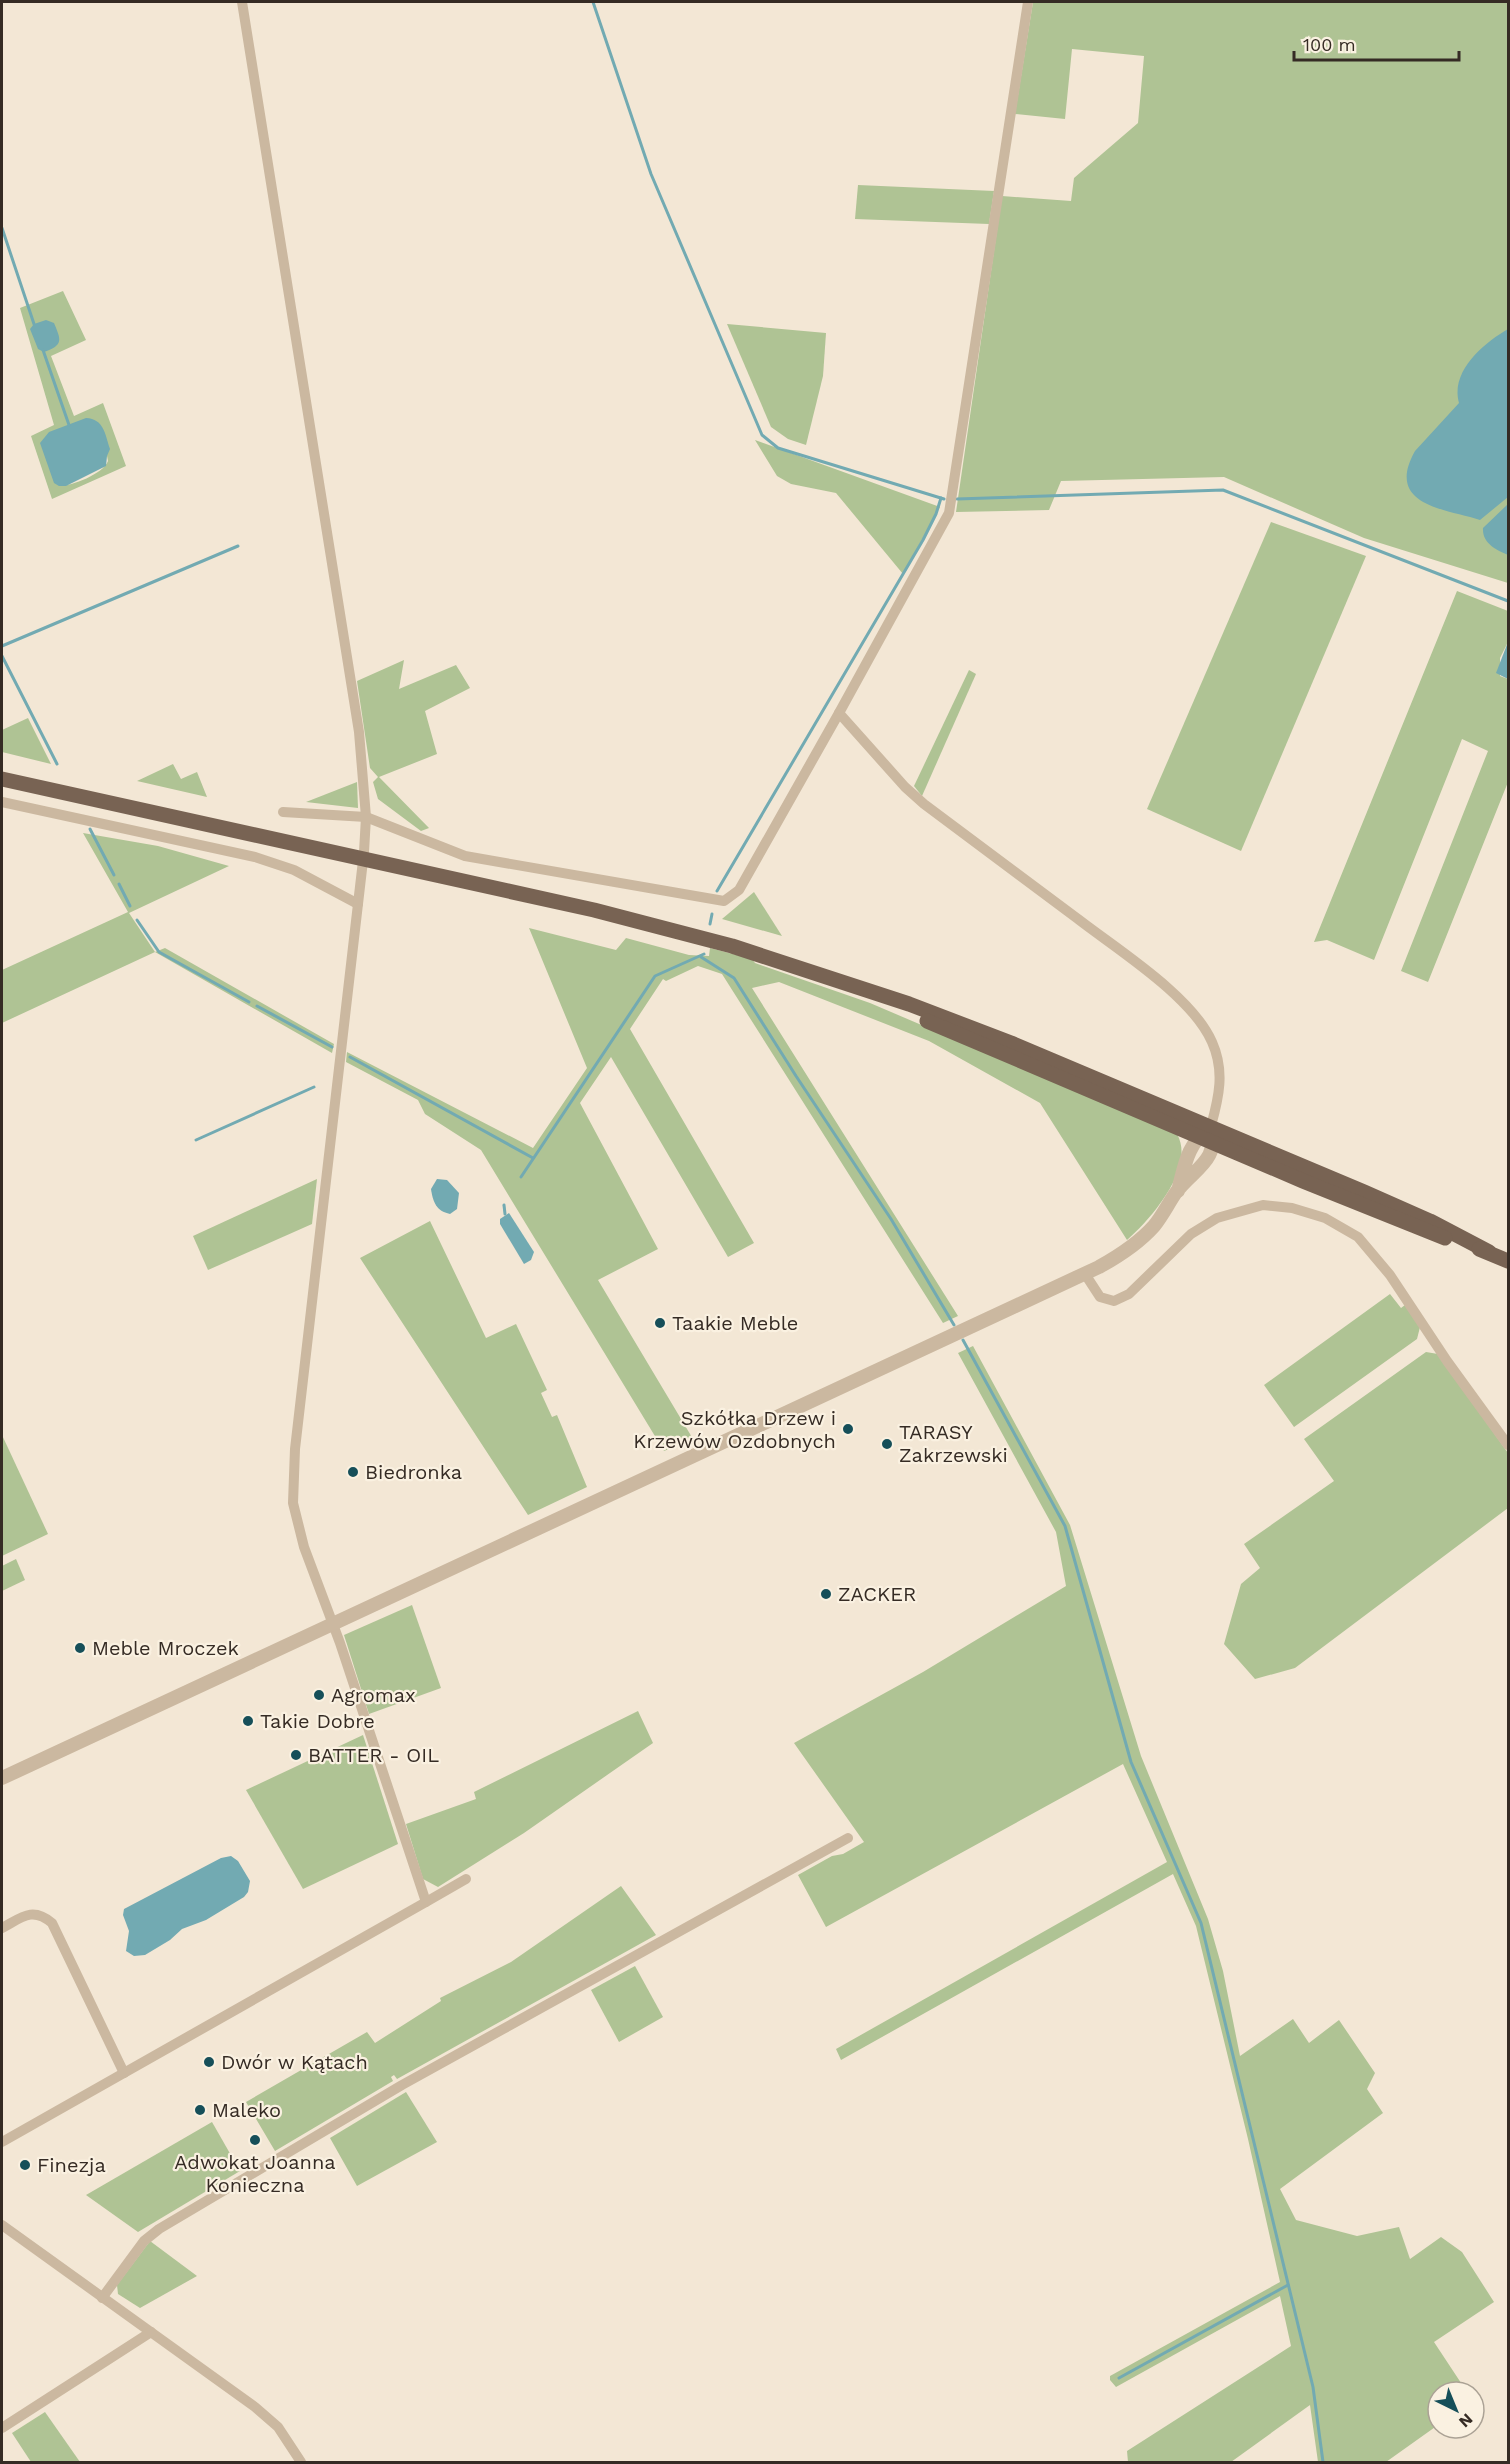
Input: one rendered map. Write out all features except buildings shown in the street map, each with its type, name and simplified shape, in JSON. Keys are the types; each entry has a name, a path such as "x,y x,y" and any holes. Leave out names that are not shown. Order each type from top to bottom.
{"main road":[{"path":"2,779 363,859 664,928 732,946 880,995 1011,1043 1421,1217 1509,1261"},
{"path":"880,995 907,1012 981,1045 1380,1213 1489,1252"}],"street":[{"path":"242,2 358,732 366,817 293,1474 296,1517 304,1547 333,1624 426,1902"},
{"path":"283,812 366,817 465,856 724,901 739,890 949,513 1028,2"},
{"path":"2,1778 1085,1274 1117,1257 1144,1236 1178,1191 1201,1166 1211,1153 1214,1143 1211,1126 1220,1091 1218,1057 1203,1026 1168,989 924,804 905,787 839,712"},
{"path":"2,802 255,857 294,870 358,904"},
{"path":"1178,1191 1187,1158 1198,1136 1211,1126"},
{"path":"1085,1274 1100,1298 1114,1301 1129,1294 1191,1234 1217,1218 1263,1205 1292,1208 1325,1218 1358,1237 1390,1275 1447,1361 1509,1444"},
{"path":"102,2298 144,2241 159,2229 402,2085 848,1838"},
{"path":"2,2142 466,1879"},
{"path":"2,1929 30,1914 44,1916 52,1923 124,2073"},
{"path":"2,2225 267,2417 285,2437 301,2463"},
{"path":"2,2428 150,2332"}],"green space":[{"path":"1033,2 1508,2 1508,583 1364,538 1224,477 1061,481 1049,510 956,512 1002,196 1071,201 1074,178 1138,123 1144,56 1072,49 1065,119 1015,114"},
{"path":"858,185 994,191 989,224 855,219"},
{"path":"63,291 86,340 51,356 74,416 103,403 126,466 52,499 31,436 54,425 20,308","holes":["107,456 108,461 100,470 86,478 59,486"]},
{"path":"727,324 826,333 823,376 806,445 788,439 771,427"},
{"path":"755,440 940,507 903,574 836,493 791,484 777,476"},
{"path":"1271,522 1366,556 1241,851 1147,809"},
{"path":"1457,591 1508,611 1508,642 1500,658 1500,676 1508,679 1508,782 1428,982 1401,971 1488,751 1462,739 1374,960 1327,940 1314,942"},
{"path":"404,660 399,689 456,665 470,688 425,711 437,754 379,777 429,828 421,831 378,799 373,782 378,777 370,768 357,681"},
{"path":"969,670 976,674 922,796 914,786"},
{"path":"28,718 51,764 2,752 2,730"},
{"path":"173,764 181,779 197,772 207,797 137,781"},
{"path":"357,782 358,808 306,802"},
{"path":"83,833 158,846 229,866 129,913 155,952 2,1023 2,970 128,912"},
{"path":"754,892 782,936 722,919"},
{"path":"529,928 616,950 626,938 689,955 709,956 710,948 752,959 755,963 870,1003 1177,1134 1181,1147 1181,1162 1176,1177 1148,1219 1127,1240 1040,1103 929,1041 779,982 752,988 958,1316 943,1323 722,974 698,966 666,981 663,979 630,1029 754,1243 728,1257 611,1057 580,1103 658,1249 598,1280 693,1439 664,1451 481,1150 425,1114 418,1100 346,1062 347,1052 533,1148 587,1068"},
{"path":"165,948 334,1044 332,1053 155,952"},
{"path":"317,1179 312,1224 208,1270 193,1236"},
{"path":"430,1221 486,1338 516,1324 547,1390 541,1393 552,1417 557,1415 587,1487 528,1515 360,1258"},
{"path":"1390,1294 1401,1308 1405,1305 1420,1327 1417,1339 1294,1427 1264,1385"},
{"path":"973,1346 1070,1525 1141,1756 1208,1919 1223,1971 1240,2056 1293,2019 1309,2043 1339,2020 1375,2073 1367,2089 1383,2113 1280,2189 1296,2220 1357,2236 1399,2227 1410,2259 1441,2237 1462,2252 1494,2302 1434,2342 1459,2380 1426,2380 1426,2434 1386,2462 1318,2462 1310,2405 1231,2462 1128,2462 1127,2451 1291,2346 1280,2296 1116,2387 1110,2380 1110,2376 1280,2282 1196,1926 1173,1874 841,2060 836,2049 1167,1862 1123,1764 826,1927 798,1875 864,1842 794,1743 923,1672 1066,1586 1056,1532 958,1353"},
{"path":"1426,1352 1438,1354 1508,1453 1508,1508 1295,1668 1255,1679 1224,1644 1241,1584 1260,1568 1244,1544 1334,1481 1304,1439"},
{"path":"2,1435 48,1534 2,1556"},
{"path":"16,1559 25,1580 2,1591 2,1566"},
{"path":"412,1605 441,1688 369,1714 344,1635"},
{"path":"638,1711 653,1743 524,1833 438,1887 423,1879 406,1824 476,1799 474,1792"},
{"path":"363,1735 398,1844 303,1889 246,1790"},
{"path":"621,1886 656,1935 397,2079 394,2075 391,2077 393,2081 275,2151 246,2102 367,2032 375,2043 441,2001 440,1998 511,1962"},
{"path":"635,1966 663,2017 619,2042 591,1990"},
{"path":"406,2092 437,2142 357,2186 330,2138"},
{"path":"212,2122 240,2171 138,2232 86,2195"},
{"path":"150,2241 197,2276 140,2308 118,2294 117,2285"},
{"path":"45,2412 80,2462 31,2462 12,2433"}],"water":[{"path":"46,320 54,323 59,341 55,347 44,352 38,349 30,329 34,324"},
{"path":"1508,329 1508,497 1480,520 1423,502 1413,494 1407,483 1408,469 1415,451 1459,403 1459,380 1471,359 1489,342"},
{"path":"86,418 97,421 105,433 110,449 106,466 66,486 59,486 54,483 40,443 49,432"},
{"path":"1508,504 1508,555 1487,542 1483,528"},
{"path":"1508,642 1508,679 1496,673"},
{"path":"437,1179 447,1180 459,1193 457,1209 450,1214 441,1211 434,1202 431,1189"},
{"path":"509,1213 534,1252 531,1260 524,1264 500,1224 500,1219"},
{"path":"231,1856 238,1861 250,1881 248,1892 244,1897 206,1920 182,1929 170,1940 145,1955 134,1956 126,1951 129,1931 123,1915 124,1909 221,1858"}],"waterway":[{"path":"593,2 651,174 762,435 778,448 944,499"},
{"path":"2,228 35,327"},
{"path":"43,350 69,425"},
{"path":"957,499 1223,490 1508,601"},
{"path":"717,891 923,540 941,498"},
{"path":"2,646 238,546"},
{"path":"2,656 57,764"},
{"path":"90,829 114,875"},
{"path":"119,884 130,906"},
{"path":"710,924 712,914"},
{"path":"137,920 159,952 249,1002"},
{"path":"521,1177 655,976 704,954"},
{"path":"701,957 734,978 891,1219 954,1325"},
{"path":"257,1006 332,1047"},
{"path":"350,1057 533,1158"},
{"path":"196,1140 314,1087"},
{"path":"504,1205 505,1214"},
{"path":"963,1340 1065,1526 1131,1762 1201,1923 1313,2387 1323,2462"},
{"path":"1119,2378 1288,2285"}],"place":[{"name":"Taakie Meble","path":"660,1323"},
{"name":"Szkółka Drzew i Krzewów Ozdobnych","path":"848,1429"},
{"name":"TARASY Zakrzewski","path":"887,1444"},
{"name":"Biedronka","path":"353,1472"},
{"name":"ZACKER","path":"826,1594"},
{"name":"Meble Mroczek","path":"80,1648"},
{"name":"Agromax","path":"319,1695"},
{"name":"Takie Dobre","path":"248,1721"},
{"name":"BATTER - OIL","path":"296,1755"},
{"name":"Dwór w Kątach","path":"209,2062"},
{"name":"Maleko","path":"200,2110"},
{"name":"Adwokat Joanna Konieczna","path":"255,2140"},
{"name":"Finezja","path":"25,2165"}]}
